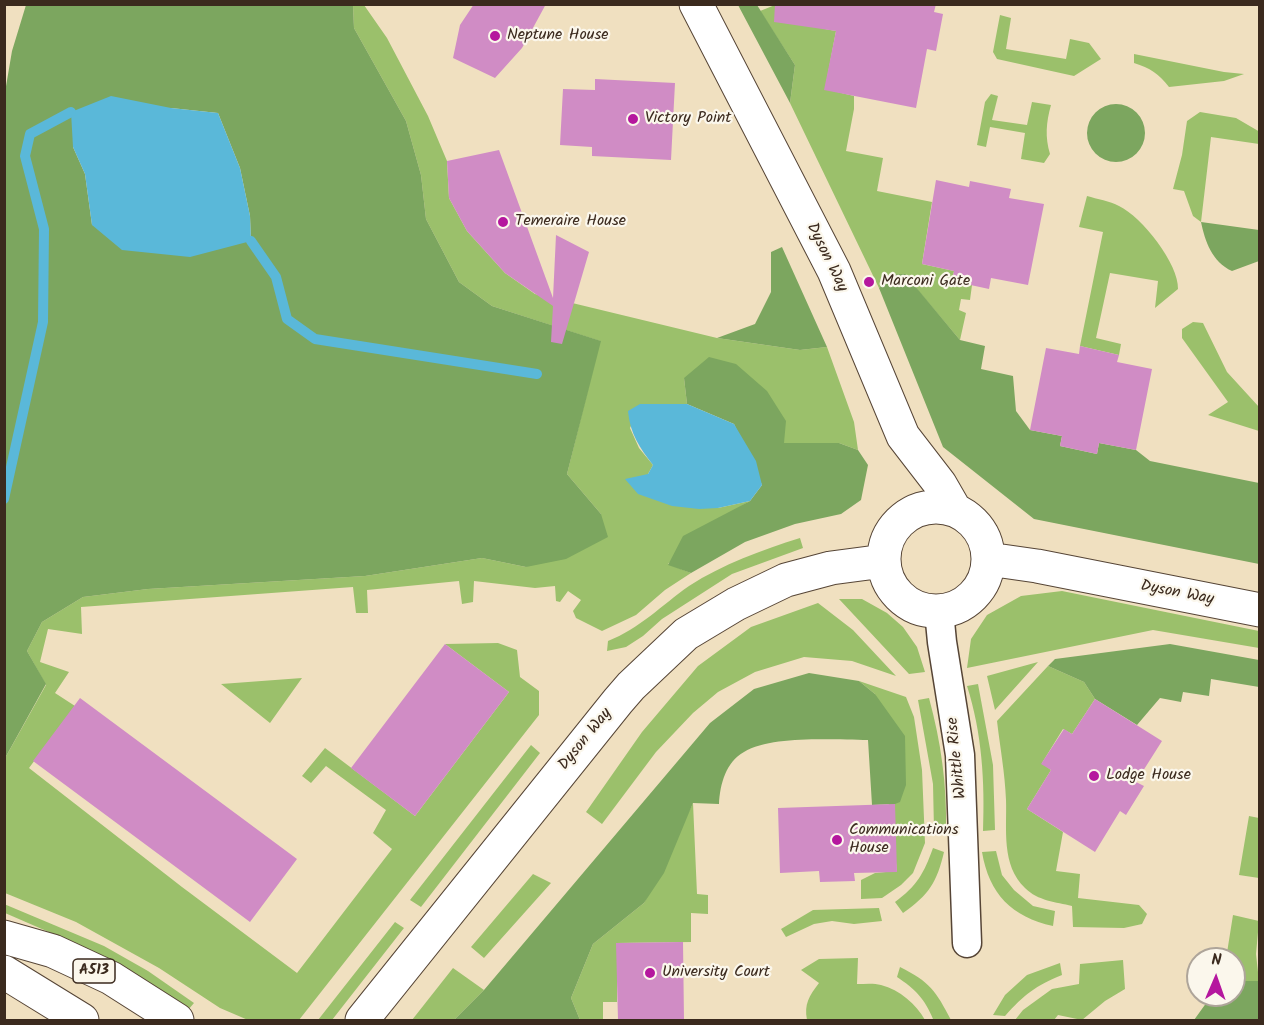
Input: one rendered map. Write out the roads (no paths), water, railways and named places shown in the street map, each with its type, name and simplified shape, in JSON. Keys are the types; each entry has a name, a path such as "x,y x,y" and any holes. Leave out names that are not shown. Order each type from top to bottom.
{"main road":[{"name":"Dyson Way","path":"696,4 834,271 903,436 940,484 955,510"},
{"path":"942,508 955,510 969,518 980,530 986,544 988,559 986,575 979,589 955,608 939,611 923,609 908,602 896,591 887,577 884,561 885,547 899,522 911,513 942,508"},
{"name":"Dyson Way","path":"988,559 1037,566 1260,610"},
{"name":"Dyson Way","path":"362,1020 618,701 686,634 736,604 786,580 831,568 884,561"},
{"name":"A513","path":"4,937 53,951 111,978 177,1020"},
{"path":"4,972 82,1020"}],"street":[{"name":"Whittle Rise","path":"939,611 960,755 967,943"}],"water":[{"path":"111,96 171,108 218,113 240,168 250,216 251,241 190,257 122,250 92,225 85,174 73,147 71,112"},
{"path":"640,404 687,404 734,424 756,461 762,485 750,501 718,508 699,509 672,506 638,494 625,479 648,474 653,465 636,440 629,419 628,411"}],"waterway":[{"path":"4,499 43,322 44,229 25,156 30,134 71,112"},
{"path":"251,241 276,277 287,319 315,339 537,374"}],"place":[{"name":"Neptune House","path":"495,36"},
{"name":"Victory Point","path":"633,119"},
{"name":"Temeraire House","path":"503,222"},
{"name":"Marconi Gate","path":"869,282"},
{"name":"Lodge House","path":"1094,776"},
{"name":"Communications House","path":"837,840"},
{"name":"University Court","path":"650,973"}]}
